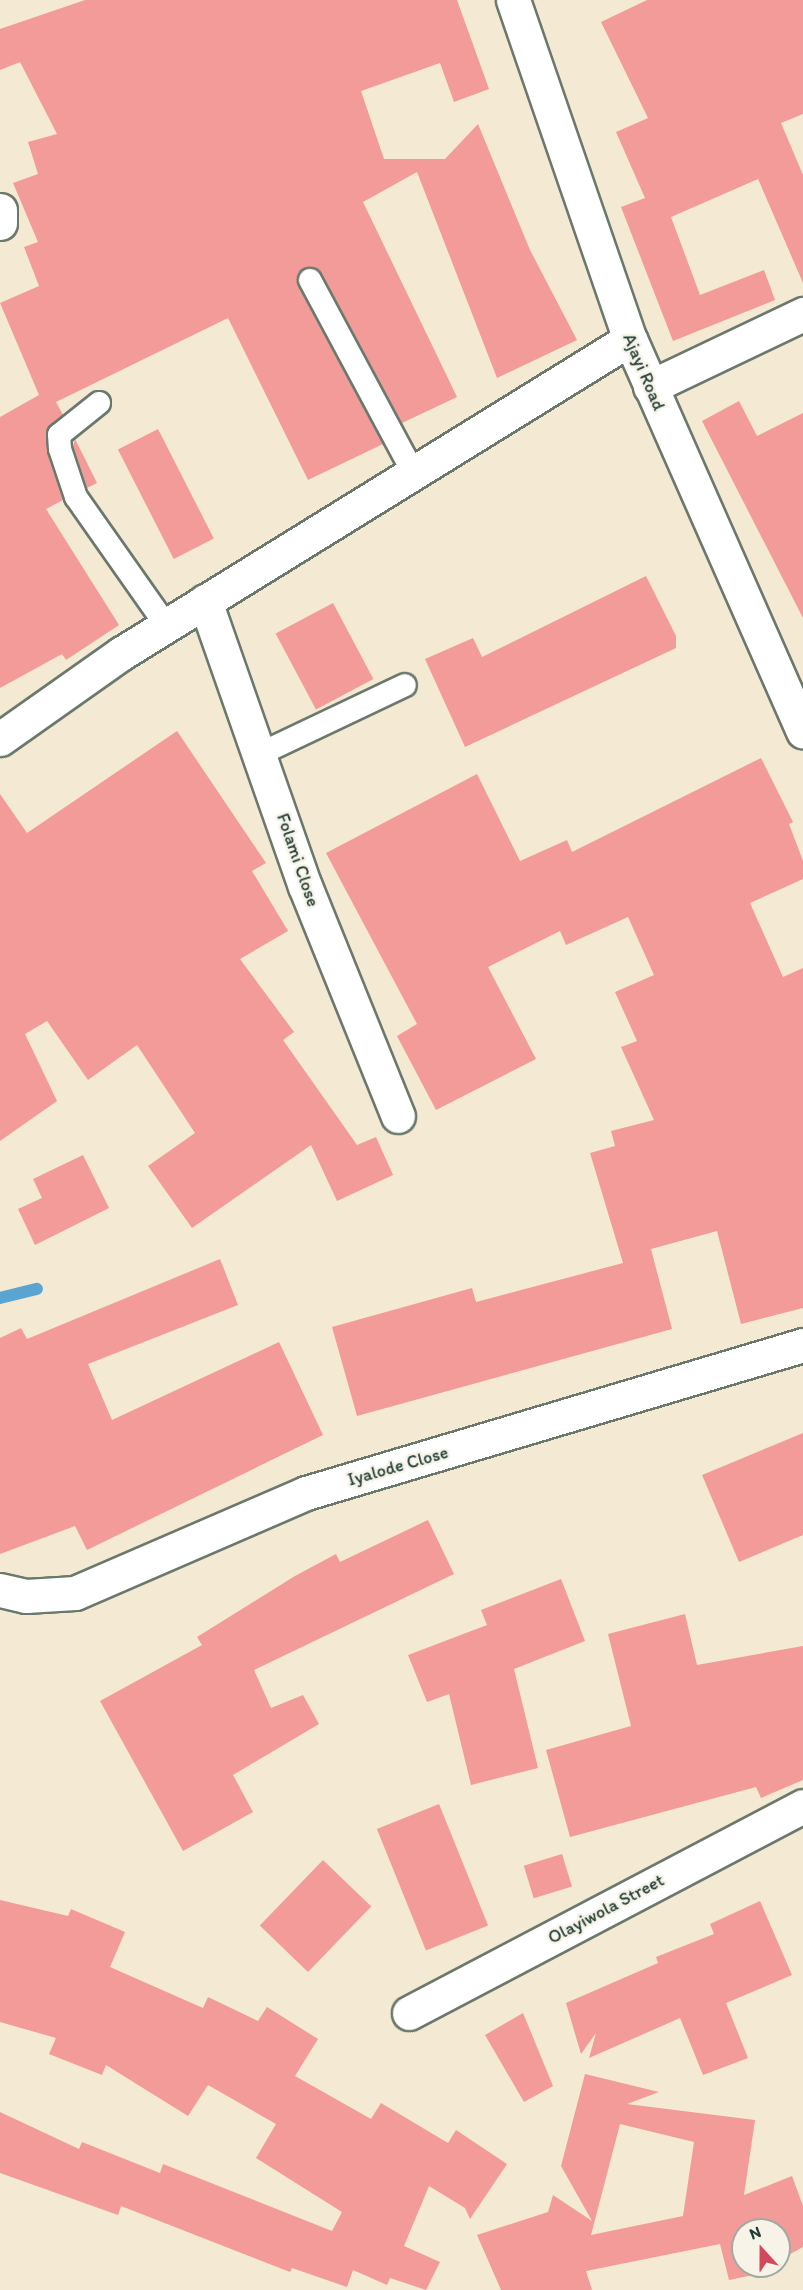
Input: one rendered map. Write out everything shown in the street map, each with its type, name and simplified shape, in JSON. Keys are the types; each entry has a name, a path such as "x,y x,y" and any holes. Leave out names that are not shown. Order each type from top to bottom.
{"street":[{"name":"Ajayi Road","path":"513,0 630,339 803,732"},
{"path":"650,387 803,314"},
{"path":"0,739 166,625 412,470 630,339"},
{"name":"Folami Close","path":"205,601 262,753 305,886 398,1116"},
{"name":"Iyalode Close","path":"0,1590 26,1596 75,1593 306,1493 803,1345"},
{"name":"Olayiwola Street","path":"409,2013 803,1806"}],"lane":[{"path":"310,280 412,470"},
{"path":"99,403 59,435 60,449 76,497 166,625"},
{"path":"262,753 405,685"}],"building":[{"path":"85,0 457,0 489,89 454,102 440,63 361,91 384,159 445,159 478,124 530,250 577,340 497,378 417,172 363,202 457,397 402,423 322,274 310,267 298,273 298,286 383,444 308,480 228,318 56,402 63,415 46,436 63,500 46,509 119,625 66,660 62,654 0,688 0,417 39,395 0,303 39,286 24,247 38,242 13,183 38,174 28,142 57,134 20,62 0,70 0,29"},
{"path":"647,0 803,0 803,114 781,123 803,175 803,283 758,179 671,217 700,295 764,270 775,300 673,341 621,207 645,198 616,132 648,118 601,22"},
{"path":"739,401 757,436 803,413 803,618 702,421"},
{"path":"158,429 214,539 174,559 118,449"},
{"path":"75,439 97,483 87,488 73,446"},
{"path":"646,576 676,636 676,648 465,747 425,659 473,638 482,657"},
{"path":"333,603 373,679 316,709 276,634"},
{"path":"177,731 266,863 252,871 288,931 240,959 294,1032 283,1040 357,1145 376,1137 393,1175 337,1201 311,1145 192,1228 148,1166 195,1133 137,1045 88,1080 47,1021 25,1034 57,1101 0,1141 0,794 27,833"},
{"path":"761,758 793,822 789,824 803,861 803,879 750,903 783,977 803,968 803,1308 741,1324 717,1231 651,1249 672,1329 357,1416 332,1327 472,1288 476,1302 623,1263 590,1153 615,1146 611,1131 654,1120 621,1047 637,1041 615,992 654,975 628,917 566,945 560,931 488,967 536,1059 436,1110 397,1036 417,1024 326,853 477,774 520,861 567,840 572,852"},
{"path":"83,1155 109,1208 35,1245 18,1209 42,1198 33,1179"},
{"path":"220,1259 238,1305 88,1364 112,1420 279,1342 323,1435 87,1550 75,1526 0,1554 0,1338 21,1328 27,1339"},
{"path":"803,1433 803,1535 739,1562 702,1475"},
{"path":"428,1520 454,1574 254,1670 271,1708 303,1695 319,1724 233,1775 253,1812 183,1851 100,1701 202,1645 197,1637 295,1576 336,1554 340,1562"},
{"path":"561,1579 585,1641 514,1669 538,1768 471,1785 449,1694 427,1702 408,1655 487,1625 481,1610"},
{"path":"685,1614 697,1665 803,1646 803,1780 761,1798 756,1787 570,1837 546,1750 631,1726 608,1634"},
{"path":"439,1804 488,1925 426,1951 377,1829"},
{"path":"562,1854 572,1887 534,1898 524,1866"},
{"path":"323,1860 371,1907 308,1972 260,1925"},
{"path":"0,1900 68,1916 71,1909 125,1932 110,1967 203,2008 208,1997 258,2021 267,2007 318,2039 295,2076 371,2119 381,2103 448,2143 456,2130 507,2164 470,2219 465,2208 429,2186 404,2246 440,2262 426,2290 390,2278 387,2285 353,2270 347,2287 292,2268 290,2272 121,2206 118,2215 0,2173 0,2112 79,2149 82,2142 160,2173 163,2164 332,2231 342,2212 256,2158 276,2124 208,2085 188,2116 106,2065 102,2075 49,2054 56,2038 0,2022"},
{"path":"760,1901 792,1975 726,2003 748,2058 703,2075 680,2018 589,2058 596,2033 581,2054 566,2003 658,1963 656,1957 714,1934 710,1924"},
{"path":"523,2013 553,2086 524,2102 485,2035"},
{"path":"585,2074 659,2092 627,2104 755,2120 744,2195 792,2176 803,2206 803,2247 791,2254 791,2218 731,2218 731,2278 739,2278 729,2280 720,2244 586,2271 592,2290 501,2290 477,2235 548,2212 553,2195 592,2221 561,2166","holes":["620,2124 694,2142 683,2216 591,2235"]}],"waterway":[{"path":"0,1298 37,1289"}]}
